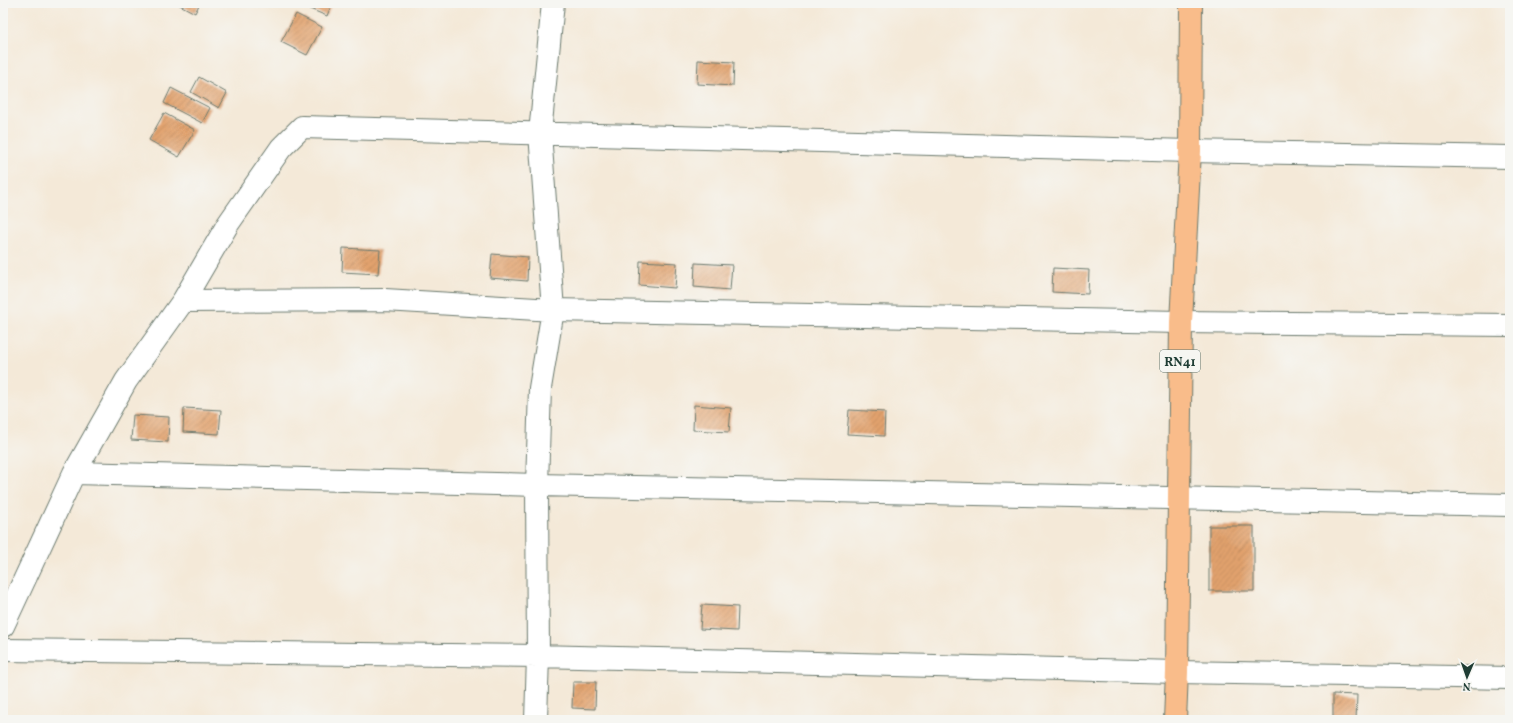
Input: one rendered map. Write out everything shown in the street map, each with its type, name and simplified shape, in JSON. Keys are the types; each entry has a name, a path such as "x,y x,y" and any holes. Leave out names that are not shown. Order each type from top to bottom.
{"main road":[{"name":"RN41","path":"1174,720 1181,322 1190,151 1191,3"}],"street":[{"path":"536,720 538,656 537,485 540,388 553,310 540,133 553,3"},
{"path":"3,626 74,473 126,381 183,301 228,224 280,148 302,127 1190,151 1510,157"},
{"path":"183,301 385,300 553,310 1181,322 1510,325"},
{"path":"74,473 537,485 1510,505"},
{"path":"3,650 538,656 1176,672 1510,678"}],"building":[{"path":"176,3 200,3 195,13"},
{"path":"295,3 332,3 327,16"},
{"path":"296,14 322,27 307,55 281,42"},
{"path":"698,60 734,62 733,86 697,84"},
{"path":"199,77 227,93 219,108 191,92"},
{"path":"171,88 210,108 202,123 164,103"},
{"path":"164,113 195,130 179,157 149,140"},
{"path":"343,248 380,250 378,274 342,272"},
{"path":"492,254 528,257 527,281 490,278"},
{"path":"640,261 677,263 675,288 639,285"},
{"path":"695,263 732,265 730,290 694,287"},
{"path":"1053,268 1089,270 1088,294 1052,292"},
{"path":"694,405 731,408 729,432 693,430"},
{"path":"184,408 221,410 219,434 183,432"},
{"path":"849,410 885,412 884,436 847,434"},
{"path":"133,415 169,417 168,442 131,440"},
{"path":"1209,526 1254,526 1254,591 1209,591"},
{"path":"702,605 738,607 737,631 700,629"},
{"path":"573,682 596,682 595,709 572,708"},
{"path":"1333,694 1357,695 1356,720 1333,720"}]}
